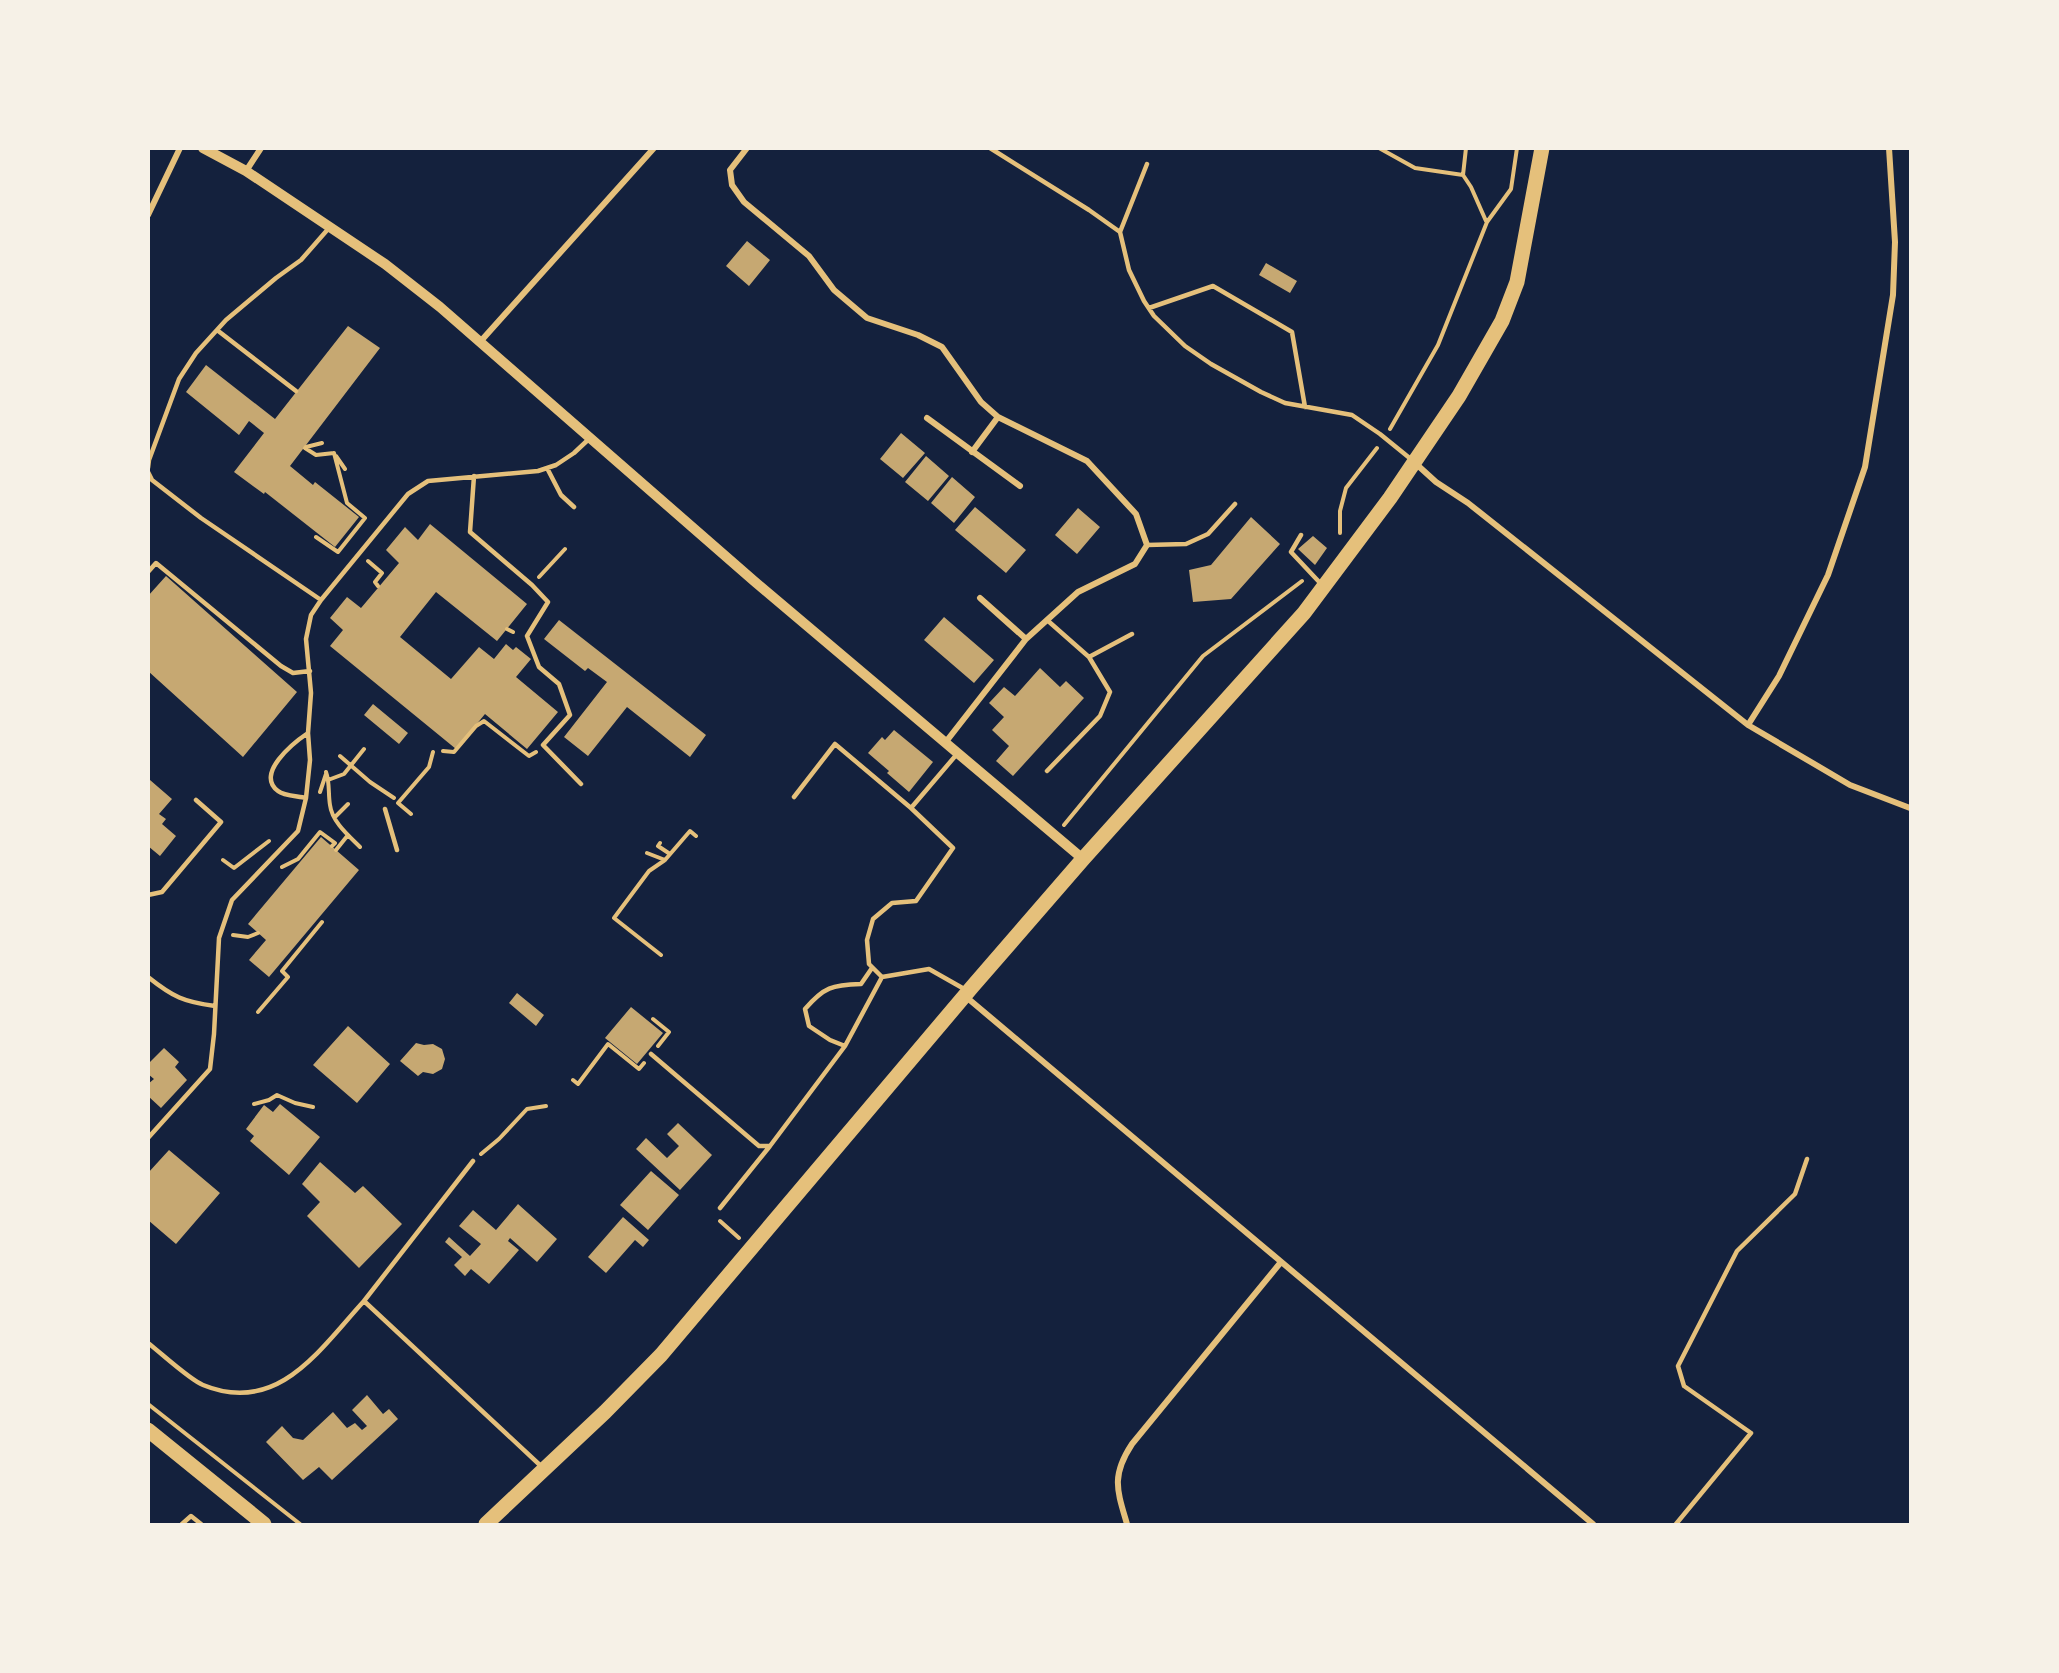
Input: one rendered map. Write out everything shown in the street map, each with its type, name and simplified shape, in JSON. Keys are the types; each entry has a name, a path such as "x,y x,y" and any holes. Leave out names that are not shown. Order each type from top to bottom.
{"main road":[{"path":"486,1524 605,1412 661,1355 1083,859 1304,613 1390,498 1460,396 1502,321 1517,282 1542,148"},
{"path":"148,1430 264,1524"}],"street":[{"path":"148,215 180,148"},
{"path":"203,148 246,171 385,264 440,307 754,581 1083,859"},
{"path":"246,171 261,148"},
{"path":"480,342 654,148"},
{"path":"747,148 730,170 732,185 744,202 809,256 834,290 867,318 918,335 942,347 981,402 998,417 1087,460 1136,514 1147,545 1135,564 1078,592 1026,639 945,744"},
{"path":"1748,724 1779,676 1828,575 1865,467 1893,295 1895,242 1889,148"},
{"path":"972,452 998,417"},
{"path":"927,418 1020,486"},
{"path":"1414,462 1436,482 1468,503 1748,724 1850,785 1911,808"},
{"path":"980,598 1026,639"},
{"path":"967,993 1281,1262 1593,1524"},
{"path":"1126,1524 1117,1482 1122,1459 1281,1262"}],"lane":[{"path":"990,148 1120,232"},
{"path":"1148,164 1120,232 1129,270 1149,308 1169,332 1211,364 1260,392 1286,403 1352,415 1414,462"},
{"path":"321,600 201,518 152,480 148,470 149,460 179,379 196,352 276,278 301,260 329,228"},
{"path":"1149,308 1213,286 1292,332 1305,406"},
{"path":"218,330 296,391"},
{"path":"148,1138 210,1069 219,939 232,900 298,831 306,798 310,760 308,732 311,693 306,639 312,615 321,600 408,494 428,481 547,468 574,453 590,438"},
{"path":"547,468 561,495 574,507"},
{"path":"474,476 470,532 532,585 548,602 527,636 539,667 559,684 570,716 543,745 581,784"},
{"path":"1147,545 1186,544 1208,534 1235,504"},
{"path":"1301,535 1291,552 1324,586"},
{"path":"148,572 156,563 281,666 293,673 310,671"},
{"path":"1047,620 1089,657 1110,692 1100,716 1047,771"},
{"path":"1089,657 1132,634"},
{"path":"306,798 279,793 271,783 270,773 282,756 308,732"},
{"path":"794,797 835,744 911,808 953,848 916,901 892,903 873,919 867,940 868,964 882,977"},
{"path":"911,808 957,754"},
{"path":"148,895 162,892 221,822 196,800"},
{"path":"385,809 397,850"},
{"path":"845,1046 830,1040 809,1026 805,1009 820,992 841,984 861,984 872,968"},
{"path":"882,977 929,969 967,993"},
{"path":"720,1208 845,1046 882,977"},
{"path":"148,978 169,994 191,1003 215,1006"},
{"path":"148,985 160,986"},
{"path":"651,1054 759,1146 770,1146"},
{"path":"1676,1524 1751,1433 1684,1386 1678,1366 1737,1251 1795,1194 1807,1159"},
{"path":"148,1343 201,1385 231,1393 255,1392 278,1385 300,1371 364,1302 473,1161"},
{"path":"364,1302 544,1469"},
{"path":"182,1524 191,1516 201,1524"}],"path":[{"path":"1379,148 1415,168 1463,175"},
{"path":"1466,148 1463,175 1472,187 1487,222"},
{"path":"1335,540 1342,531 1340,511 1346,488 1385,438 1438,345 1487,222 1511,189 1517,148"},
{"path":"322,443 305,448 316,455 334,453"},
{"path":"334,453 345,469"},
{"path":"316,537 338,552 365,518 346,503 334,453"},
{"path":"532,585 564,549"},
{"path":"367,560 382,573 375,582 378,586"},
{"path":"1056,835 1203,656 1310,574"},
{"path":"507,629 513,632"},
{"path":"443,751 454,752 476,726 484,721 529,756 543,745"},
{"path":"328,780 344,774 364,749"},
{"path":"399,803 429,766 432,752"},
{"path":"340,756 411,814"},
{"path":"326,772 330,808 348,835 360,847"},
{"path":"335,817 348,804"},
{"path":"662,955 614,918 650,871 670,855 690,831 696,836"},
{"path":"277,864 282,867 298,859 320,832 335,843 334,848 348,835"},
{"path":"223,860 234,868 270,840 284,844"},
{"path":"660,843 658,846 670,855"},
{"path":"646,853 665,860"},
{"path":"258,1012 288,977 282,971 322,922"},
{"path":"233,935 248,937 258,933"},
{"path":"573,1080 578,1084 608,1044 639,1069 669,1032 653,1019"},
{"path":"254,1104 277,1095 295,1103 313,1107"},
{"path":"473,1161 527,1109 546,1106"},
{"path":"720,1208 718,1218 750,1250"},
{"path":"148,1404 300,1524"}],"building":[{"path":"747,241 770,260 749,286 726,266"},
{"path":"1266,263 1297,281 1290,293 1259,275"},
{"path":"348,326 380,348 290,466 313,485 315,482 359,517 335,547 265,492 264,494 234,472 264,433 249,421 239,435 186,392 206,365 275,419"},
{"path":"901,433 925,453 903,478 880,459"},
{"path":"926,456 949,476 928,501 905,482"},
{"path":"952,477 975,497 954,523 931,503"},
{"path":"975,507 1026,550 1006,573 955,530"},
{"path":"1078,508 1100,527 1077,554 1055,535"},
{"path":"1251,517 1280,544 1231,599 1193,602 1189,570 1211,565"},
{"path":"430,524 527,604 497,641 436,592 400,637 451,679 479,647 494,659 506,644 513,650 516,647 531,659 516,677 558,712 527,749 485,714 456,749 330,646 343,630 330,618 347,597 361,608 399,563 386,550 405,527 418,540"},
{"path":"1313,536 1327,548 1315,565 1298,549"},
{"path":"166,576 297,692 243,757 148,671 148,596"},
{"path":"944,617 994,660 974,683 924,640"},
{"path":"559,620 706,735 690,757 627,707 588,756 564,737 607,682 588,668 585,671 544,639"},
{"path":"1040,668 1060,687 1066,681 1084,698 1013,776 996,761 1009,746 992,730 1004,717 989,703 1004,687 1015,696"},
{"path":"373,704 408,733 399,744 364,715"},
{"path":"894,730 933,762 909,792 868,753 882,737 885,740"},
{"path":"150,780 172,799 159,814 166,819 162,824 176,836 160,856 148,846"},
{"path":"321,837 359,870 269,977 249,960 266,940 248,924"},
{"path":"517,993 544,1015 536,1026 509,1003"},
{"path":"631,1007 663,1033 637,1064 605,1038"},
{"path":"348,1026 390,1064 357,1103 313,1065"},
{"path":"416,1043 433,1044 442,1049 445,1059 442,1069 433,1074 423,1072 418,1076 400,1061"},
{"path":"164,1048 179,1062 175,1067 187,1080 161,1108 148,1096 148,1084 154,1079 148,1074 148,1064"},
{"path":"280,1104 320,1137 289,1175 250,1141 254,1136 246,1129 264,1105 273,1112"},
{"path":"678,1123 712,1155 680,1190 636,1149 646,1138 667,1158 679,1146 667,1134"},
{"path":"169,1150 220,1193 176,1244 148,1220 148,1173"},
{"path":"320,1162 355,1193 363,1186 402,1224 359,1268 307,1216 320,1202 302,1184"},
{"path":"651,1171 679,1195 648,1230 620,1205"},
{"path":"518,1204 557,1239 537,1262 510,1238 508,1241 519,1250 489,1284 471,1269 465,1276 454,1265 462,1257 445,1242 449,1237 470,1256 481,1244 459,1226 473,1210 496,1230"},
{"path":"623,1217 649,1240 643,1247 635,1240 606,1273 588,1257"},
{"path":"367,1395 383,1414 389,1409 398,1419 332,1480 319,1467 303,1480 266,1442 282,1426 293,1438 303,1440 333,1412 347,1428 355,1423 362,1430 367,1426 352,1410"}]}
